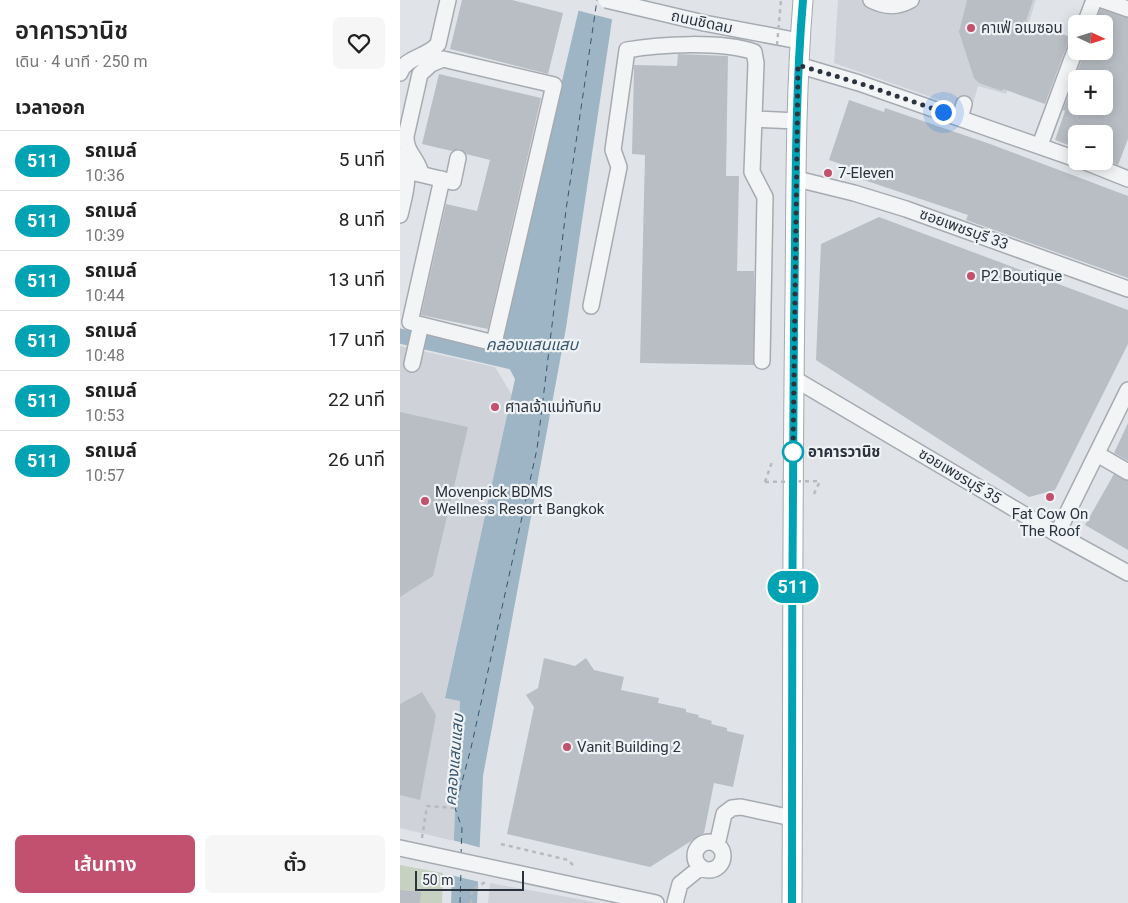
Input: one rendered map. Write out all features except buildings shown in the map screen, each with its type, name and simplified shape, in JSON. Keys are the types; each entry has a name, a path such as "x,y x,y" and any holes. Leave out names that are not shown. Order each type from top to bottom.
{"main road":[{"path":"792,903 796,179 798,65 803,0"}],"street":[{"path":"400,73 409,61 434,49 438,44 448,0"},
{"name":"ถนนชิดลม","path":"606,0 704,23 799,41"},
{"path":"871,0 887,6 897,6 910,0"},
{"path":"1088,15 1094,0"},
{"path":"1102,0 1128,9"},
{"path":"591,306 619,167 613,150 627,50 661,45 703,45 745,49 754,52 756,63 752,172 765,197 762,361"},
{"path":"400,215 407,184 414,173 417,162 409,151 406,136 420,74 431,64 442,59 554,85 494,343 410,322 442,179"},
{"path":"1040,145 1072,60"},
{"path":"798,65 962,111 1068,156"},
{"path":"754,119 797,121"},
{"path":"400,156 414,173 453,182 458,158"},
{"path":"1107,170 1128,178"},
{"name":"ซอยเพชรบุรี 33","path":"796,179 854,193 906,209 1128,289"},
{"path":"400,330 451,342"},
{"path":"412,364 420,334"},
{"name":"ซอยเพชรบุรี 35","path":"794,378 1057,534 1128,573"},
{"path":"1057,534 1128,390"},
{"path":"1097,454 1128,472"},
{"path":"674,903 680,884 701,867 696,859 697,850 708,842 718,845 724,814 732,808 741,807 792,818"},
{"path":"400,848 494,874 653,903"}],"path":[{"path":"777,45 781,0"},
{"path":"772,462 766,482 820,481 814,494"},
{"path":"424,854 427,806 455,808"},
{"path":"500,844 568,860 574,866"},
{"path":"472,903 472,890 494,874"}],"shaded area":[{"path":"838,0 1036,0 1006,94 978,86 971,111 834,63"},
{"path":"400,346 495,367 512,395 445,697 460,701 454,841 400,828"},
{"path":"490,883 600,903 488,903"}],"green space":[{"path":"400,865 443,873 442,903 400,903"}],"water":[{"name":"คลองแสนแสบ","path":"581,0 615,0 566,328 483,776 477,903 451,903 460,701 445,698 515,379 499,349"}],"pier":[{"path":"578,0 617,0 615,20 576,10"},
{"path":"452,840 482,848 480,882 450,875"}],"waterway":[{"path":"400,336 525,365"}],"ferry route":[{"path":"461,855 462,828 455,808 471,748 537,449 566,210 597,0"},
{"path":"460,903 461,869"}],"bus line":[{"name":"511","path":"792,903 797,121 799,41 803,0"}],"place":[{"name":"คาเฟ่ อเมซอน","path":"971,28"},
{"name":"7-Eleven","path":"828,173"},
{"name":"P2 Boutique","path":"971,276"},
{"name":"ศาลเจ้าแม่ทับทิม","path":"495,407"},
{"name":"อาคารวานิช","path":"793,452"},
{"name":"Fat Cow On The Roof","path":"1050,497"},
{"name":"Movenpick BDMS Wellness Resort Bangkok","path":"425,501"},
{"name":"Vanit Building 2","path":"567,747"}],"route":[{"path":"793,452 793,454 798,65 859,83 943,112"}]}
